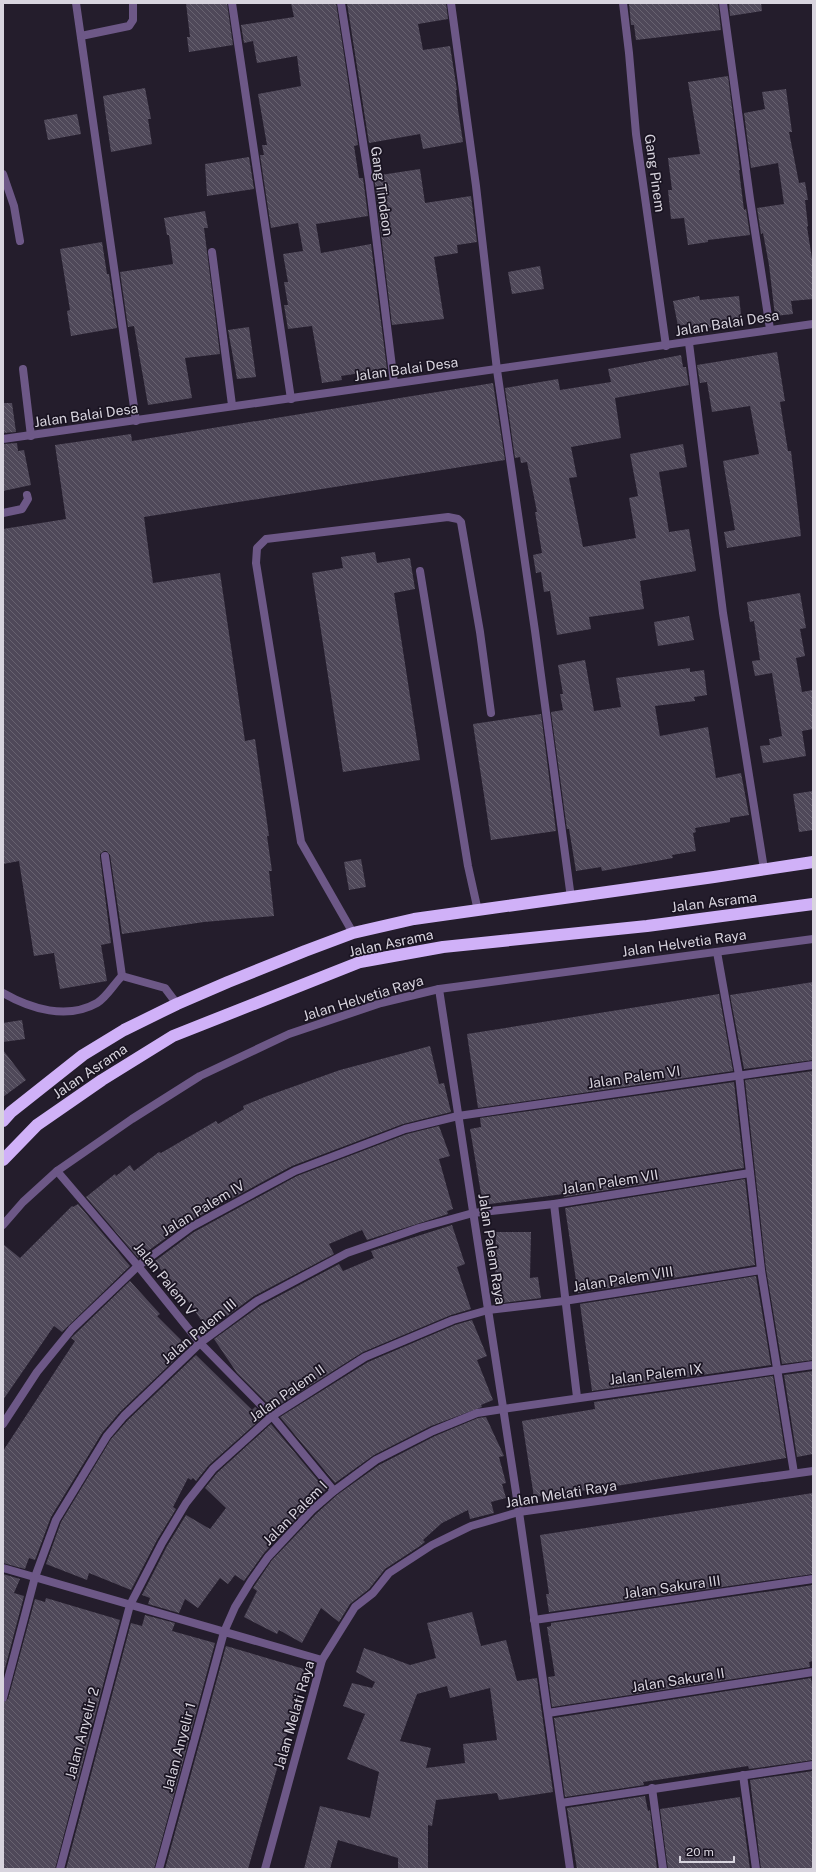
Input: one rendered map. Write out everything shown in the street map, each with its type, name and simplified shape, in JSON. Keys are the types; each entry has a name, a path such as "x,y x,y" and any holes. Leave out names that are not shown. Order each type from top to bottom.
{"highway":[{"name":"Jalan Asrama","path":"3,1120 83,1055 124,1030 177,1004 305,950 353,933 414,920 813,862"},
{"name":"Jalan Asrama","path":"3,1160 37,1125 102,1080 173,1036 360,962 442,947 647,926 813,904"}],"street":[{"path":"76,3 136,421"},
{"path":"81,36 129,26 134,20 133,3"},
{"path":"232,3 291,399"},
{"name":"Gang Tindaon","path":"341,3 369,180 394,383"},
{"path":"452,3 497,370 535,631 571,898"},
{"name":"Gang Pinem","path":"623,3 636,134 666,346"},
{"path":"724,3 750,199 770,329"},
{"path":"3,174 14,206 20,241"},
{"path":"212,252 232,406"},
{"name":"Jalan Balai Desa","path":"3,439 291,399 394,383 689,343 770,329 813,324"},
{"path":"689,343 723,614 764,869"},
{"path":"23,369 31,436"},
{"path":"3,513 22,509 26,506 28,499 27,495"},
{"path":"353,933 301,842 256,563 257,548 266,539 448,517 458,519 461,522 480,632 491,713"},
{"path":"420,571 468,866 478,911"},
{"path":"105,856 122,976"},
{"name":"Jalan Helvetia Raya","path":"3,1225 23,1202 57,1171 132,1119 200,1076 289,1034 381,1003 439,989 813,939"},
{"path":"718,952 739,1075 761,1270 794,1473"},
{"path":"3,993 38,1008 63,1012 76,1011 98,1002 122,976"},
{"path":"122,976 165,988 177,1004"},
{"name":"Jalan Palem Raya","path":"439,989 519,1512 570,1869"},
{"name":"Jalan Palem VI","path":"458,1116 813,1065"},
{"name":"Jalan Palem IV","path":"3,1424 37,1372 72,1329 138,1266 191,1227 295,1171 405,1130 458,1116"},
{"name":"Jalan Palem V","path":"57,1171 138,1266 200,1343 272,1416 334,1490"},
{"name":"Jalan Palem VII","path":"473,1213 554,1204 750,1173"},
{"path":"554,1204 576,1397"},
{"name":"Jalan Palem III","path":"3,1698 34,1577 56,1520 107,1436 124,1416 200,1343 257,1301 347,1253 419,1228 473,1213"},
{"name":"Jalan Palem VIII","path":"488,1310 564,1301 761,1270"},
{"name":"Jalan Palem II","path":"130,1604 162,1543 186,1503 213,1469 272,1416 366,1357 453,1320 488,1310"},
{"name":"Jalan Palem IX","path":"503,1409 576,1397 778,1371 813,1365"},
{"name":"Jalan Palem I","path":"224,1632 235,1607 250,1581 268,1557 312,1510 334,1490 376,1460 433,1431 477,1414 503,1409"},
{"name":"Jalan Melati Raya","path":"265,1869 322,1660 355,1607 373,1593 389,1573 432,1545 472,1526 519,1512 813,1471"},
{"path":"3,1568 322,1660"},
{"name":"Jalan Sakura III","path":"534,1620 813,1579"},
{"name":"Jalan Anyelir 2","path":"60,1869 130,1604"},
{"name":"Jalan Anyelir 1","path":"159,1869 224,1632"},
{"name":"Jalan Sakura II","path":"548,1714 813,1672"},
{"path":"561,1803 652,1788 813,1765"},
{"path":"743,1775 756,1869"},
{"path":"652,1788 662,1869"}],"building":[{"path":"186,3 227,3 233,45 189,52 187,37 190,37"},
{"path":"291,3 336,3 358,145 354,146 359,178 363,178 368,216 316,224 321,253 371,244 387,369 341,376 342,380 322,383 312,326 288,329 284,305 288,305 284,282 288,282 283,254 303,251 298,223 271,228 260,155 264,155 262,145 267,145 258,94 301,86 297,56 257,63 253,41 244,43 241,25 294,17"},
{"path":"347,3 446,3 448,19 418,24 423,50 450,46 463,142 423,149 420,134 369,143"},
{"path":"629,3 718,3 721,30 636,40 634,25 631,25"},
{"path":"729,3 761,3 762,11 730,16"},
{"path":"728,76 744,210 746,209 750,235 708,240 708,242 688,245 684,218 671,219 668,190 672,190 668,158 700,154 688,82"},
{"path":"145,88 151,119 148,119 152,144 111,152 103,96"},
{"path":"786,89 792,132 789,132 799,183 805,182 808,200 805,200 807,227 813,265 813,299 791,301 793,314 775,316 769,265 763,233 761,234 757,208 784,204 778,163 751,168 744,113 765,109 762,92"},
{"path":"77,114 81,134 48,140 44,120"},
{"path":"249,157 254,189 207,196 205,164"},
{"path":"420,169 425,203 471,196 477,242 457,245 458,253 434,257 444,319 392,325 374,176"},
{"path":"205,211 208,228 204,228 220,354 185,358 192,398 148,405 134,326 128,327 120,272 173,264 169,235 167,235 164,218"},
{"path":"102,242 107,274 109,274 117,328 71,336 67,311 70,310 60,249"},
{"path":"540,266 544,289 512,294 508,272"},
{"path":"699,296 700,300 739,296 742,324 706,328 706,330 690,333 688,324 678,326 673,301"},
{"path":"249,327 256,377 237,379 228,330"},
{"path":"777,352 785,401 780,402 788,451 791,451 801,536 727,548 724,532 735,530 723,461 759,454 750,406 712,412 707,382 700,383 697,365"},
{"path":"681,355 683,367 686,367 689,385 615,398 621,438 571,447 577,477 569,478 583,547 636,538 629,498 638,496 630,454 683,444 687,467 659,472 669,532 689,529 696,571 640,581 644,609 589,617 591,629 557,635 550,591 544,592 541,572 536,573 533,555 542,553 535,512 537,512 527,462 521,463 520,457 515,458 505,388 558,379 560,390 611,382 608,369"},
{"path":"493,383 505,460 144,517 153,583 220,573 245,741 255,739 269,836 267,836 272,871 269,871 274,916 204,922 122,934 110,855 107,851 104,851 100,854 100,857 111,943 101,945 107,981 60,989 54,953 34,956 19,861 3,864 3,529 66,519 55,445 131,434 132,441"},
{"path":"3,403 12,403 16,432 3,433"},
{"path":"17,443 18,451 24,450 31,485 3,491 3,444"},
{"path":"375,552 377,563 410,558 415,589 394,593 420,760 343,772 312,573 343,568 341,557"},
{"path":"800,593 806,628 800,629 805,656 796,658 802,692 813,690 813,729 802,731 806,756 763,763 760,746 770,745 769,739 782,736 772,673 755,676 752,661 760,660 754,621 750,622 747,602"},
{"path":"689,616 694,640 658,646 654,622"},
{"path":"585,660 594,711 621,707 616,678 690,668 690,672 704,670 707,695 694,697 695,701 655,706 660,736 708,727 716,778 741,773 749,815 730,818 730,822 695,828 696,832 693,833 696,851 672,855 673,858 602,871 601,867 576,871 569,829 567,829 551,712 563,710 560,694 563,694 558,665"},
{"path":"541,714 556,831 491,840 473,724"},
{"path":"813,791 813,830 799,832 793,794"},
{"path":"361,859 366,887 349,890 344,862"},
{"path":"813,982 813,1060 744,1069 730,995"},
{"path":"719,994 733,1071 478,1108 467,1034"},
{"path":"22,1020 25,1039 3,1042 3,1023"},
{"path":"430,1046 439,1084 444,1083 451,1112 403,1124 292,1166 188,1222 148,1251 147,1249 138,1258 86,1197 115,1174 116,1176 130,1165 134,1171 159,1152 161,1153 216,1121 218,1124 244,1109 243,1106 340,1070"},
{"path":"3,1050 26,1080 3,1097"},
{"path":"813,1071 813,1360 782,1364 766,1269 745,1080"},
{"path":"734,1082 744,1168 564,1197 563,1194 483,1205 470,1129 481,1127 480,1118"},
{"path":"439,1126 450,1156 439,1159 453,1209 447,1211 448,1214 367,1240 362,1230 329,1244 334,1254 254,1296 208,1330 182,1292 178,1295 155,1261 194,1232 297,1176 407,1134"},
{"path":"745,1179 755,1265 578,1293 565,1208"},
{"path":"78,1204 130,1266 62,1332 54,1326 3,1400 3,1244 20,1258 72,1206 73,1207"},
{"path":"452,1225 465,1264 457,1267 471,1309 451,1315 363,1352 273,1409 237,1373 214,1339 260,1306 339,1264 343,1271 374,1258 371,1251"},
{"path":"496,1232 531,1232 530,1278 538,1277 541,1298 495,1304 492,1283 495,1283"},
{"path":"756,1276 771,1365 592,1391 580,1304"},
{"path":"130,1281 160,1314 157,1316 188,1347 120,1412 102,1433 51,1517 35,1560 29,1558 25,1569 3,1563 3,1451 75,1341 71,1338"},
{"path":"472,1320 487,1356 477,1360 493,1400 481,1405 482,1407 431,1426 374,1455 335,1483 280,1417 368,1362 455,1325"},
{"path":"196,1355 252,1410 255,1407 264,1416 209,1465 196,1481 193,1478 191,1480 188,1478 173,1507 176,1509 157,1540 131,1590 89,1573 87,1580 46,1564 61,1522 111,1439 128,1420"},
{"path":"813,1371 813,1454 797,1457 784,1375"},
{"path":"773,1376 786,1458 604,1488 534,1497 522,1421 595,1409 594,1402"},
{"path":"486,1417 504,1456 499,1457 506,1483 502,1484 506,1498 491,1502 494,1513 470,1519 468,1510 442,1523 423,1540 425,1542 385,1569 369,1589 350,1604 339,1622 321,1608 302,1643 279,1630 277,1634 244,1617 257,1591 253,1588 272,1560 316,1514 337,1495 379,1465 435,1436 478,1418"},
{"path":"271,1424 326,1490 308,1506 264,1553 244,1581 235,1575 228,1584 220,1578 198,1608 185,1599 179,1613 148,1604 150,1598 142,1595 167,1546 186,1515 210,1529 226,1508 205,1488 217,1473"},
{"path":"813,1493 813,1574 549,1612 546,1594 549,1594 540,1535"},
{"path":"3,1574 20,1579 14,1593 24,1596 3,1676"},
{"path":"813,1585 813,1661 809,1662 810,1667 552,1707 548,1677 555,1676 547,1627 551,1626 551,1623"},
{"path":"46,1598 120,1620 55,1869 3,1869 3,1703 8,1699 35,1599 45,1602"},
{"path":"472,1612 481,1646 506,1640 517,1681 537,1678 553,1792 499,1800 497,1793 436,1800 432,1826 428,1825 428,1869 398,1869 398,1858 338,1840 330,1869 304,1869 320,1806 370,1818 379,1772 347,1759 365,1714 343,1706 352,1683 372,1688 375,1682 356,1672 364,1648 410,1665 436,1658 427,1623","holes":["447,1686 450,1698 490,1688 497,1740 463,1744 465,1763 426,1768 431,1748 400,1741 417,1694"]},
{"path":"145,1615 175,1623 172,1631 215,1643 154,1869 66,1869 131,1623 142,1626"},
{"path":"226,1646 304,1669 304,1675 248,1869 165,1869"},
{"path":"811,1678 813,1690 813,1760 749,1769 748,1766 643,1782 644,1785 565,1797 554,1718"},
{"path":"813,1771 813,1869 761,1869 750,1780"},
{"path":"645,1796 648,1811 650,1810 657,1869 577,1869 567,1808"},
{"path":"740,1797 750,1869 668,1869 660,1809"}]}
